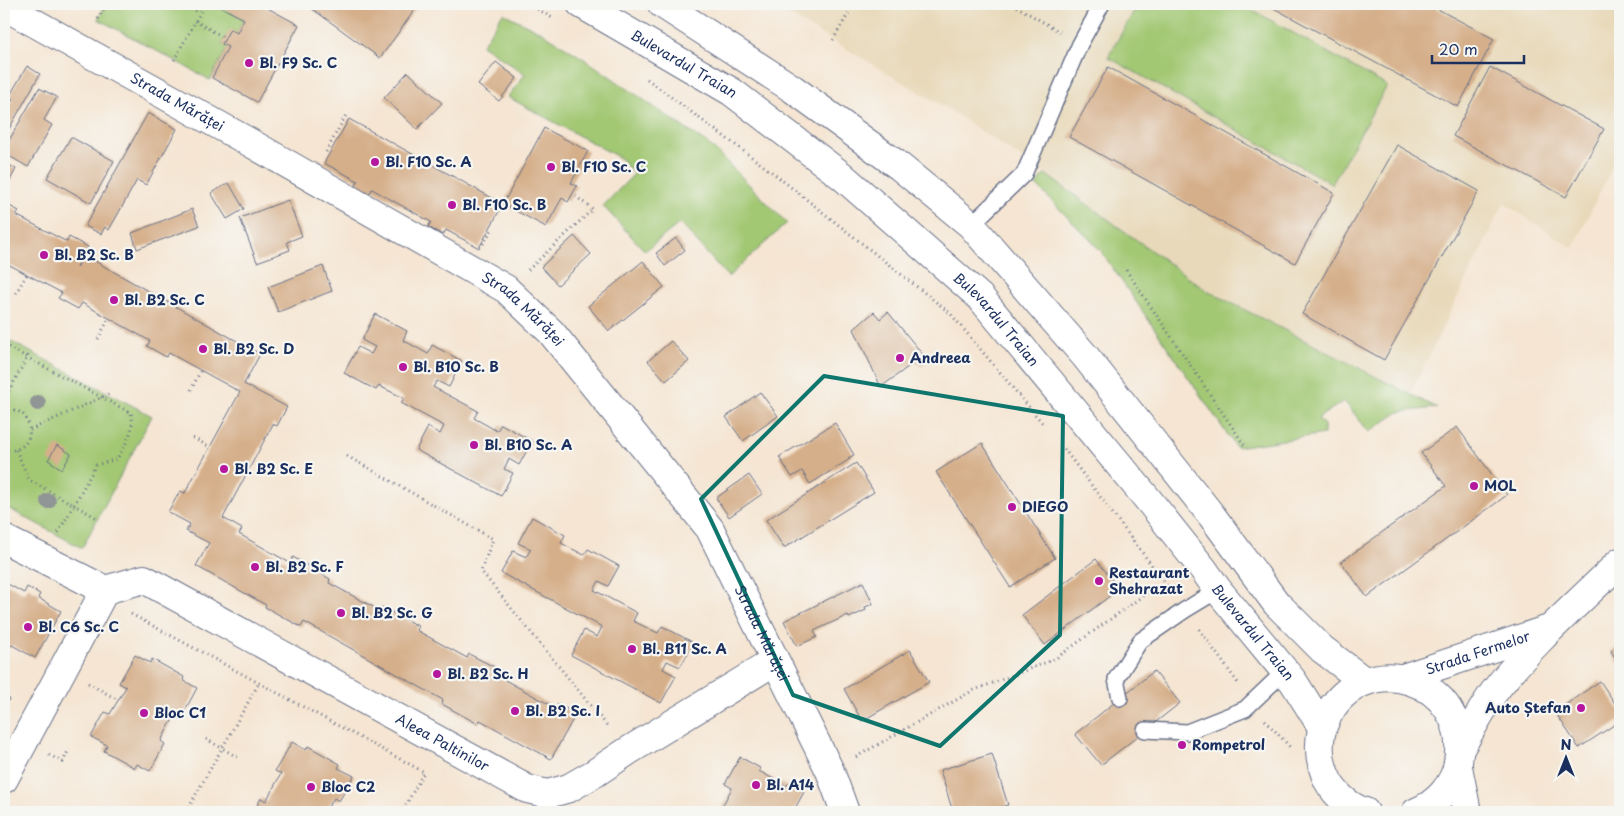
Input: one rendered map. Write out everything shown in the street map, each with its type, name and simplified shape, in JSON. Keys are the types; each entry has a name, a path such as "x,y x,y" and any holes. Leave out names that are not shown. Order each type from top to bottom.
{"street":[{"name":"Bulevardul Traian","path":"581,4 732,92 842,176 980,296 1150,502 1218,590 1293,681 1322,728"},
{"path":"662,4 793,89 899,166 971,225 1085,356 1212,516 1276,603 1322,649 1364,681"},
{"name":"Strada Mărăței","path":"4,6 249,142 506,289 551,332 696,509 710,529 830,771 845,812"},
{"path":"4,539 105,590 4,778"},
{"name":"Strada Fermelor","path":"1416,812 1436,800 1449,785 1459,758 1492,694 1514,667 1620,562"},
{"name":"Aleea Paltinilor","path":"105,590 144,579 527,789 548,794 569,788 595,773 775,661"},
{"name":"Strada Fermelor","path":"1403,678 1552,628"},
{"path":"1364,812 1356,810 1338,795 1325,775 1319,752 1322,728 1331,708 1346,692 1364,681 1385,677 1403,678 1422,685 1438,696 1450,711 1458,730 1459,758 1467,812"}],"lane":[{"path":"971,225 1024,174 1080,44 1102,4"},
{"path":"1120,698 1116,679 1140,641 1218,590"},
{"path":"1145,730 1187,732 1245,709 1285,672"}],"path":[{"path":"98,19 106,4"},
{"path":"182,4 199,13"},
{"path":"529,4 562,23"},
{"path":"833,40 854,4"},
{"path":"1012,4 1080,44"},
{"path":"174,60 204,6"},
{"path":"195,21 226,38"},
{"path":"642,76 773,173 950,314 1049,430"},
{"path":"323,159 347,113"},
{"path":"525,272 592,209 572,194"},
{"path":"1126,270 1245,446"},
{"path":"16,294 27,274"},
{"path":"98,339 109,318"},
{"path":"4,345 131,413 134,422 117,459 96,465 58,535"},
{"path":"4,400 30,352"},
{"path":"191,390 201,370"},
{"path":"30,430 109,394"},
{"path":"4,411 21,413 26,417 30,430 27,442 16,450 4,450"},
{"path":"194,438 210,447"},
{"path":"1061,445 1143,552 1269,725 1297,753"},
{"path":"16,450 29,480 97,518"},
{"path":"347,456 493,540 481,571 628,751"},
{"path":"855,758 972,691 1055,659 1158,585"},
{"path":"130,614 424,772 402,812"},
{"path":"82,679 118,700"},
{"path":"186,812 259,683"},
{"path":"206,739 239,758"},
{"path":"42,752 63,762 69,749"}],"highlighted area":[{"path":"824,376 1063,416 1060,635 940,746 793,695 701,499"}],"shaded area":[{"path":"770,4 1620,4 1620,150 1573,248 1504,203 1410,394 1206,290 1045,174 950,110"}],"green space":[{"path":"106,4 200,4 209,8 212,4 215,4 244,19 237,33 230,30 222,44 228,47 210,80 98,19"},
{"path":"1138,4 1242,4 1387,86 1332,184 1108,57"},
{"path":"503,13 543,33 589,62 712,147 787,223 728,277 680,223 645,251 603,206 634,174 620,158 508,97 525,74 482,45"},
{"path":"1045,174 1206,290 1437,408 1399,412 1369,432 1344,401 1318,418 1324,425 1324,434 1236,447 1101,251 1036,185"},
{"path":"4,338 152,416 82,548 4,506"}],"building":[{"name":"Bl. F9 Sc. C","path":"215,4 260,4 299,25 257,102 212,78 228,47 222,44 230,29 237,33 244,19"},
{"path":"308,4 419,4 380,58"},
{"path":"1266,4 1428,4 1494,39 1458,107"},
{"path":"496,62 517,78 499,101 478,85"},
{"path":"27,66 40,74 4,138 4,114 13,99 9,97"},
{"path":"1108,67 1334,193 1295,263 1069,137"},
{"path":"1490,67 1604,129 1566,197 1453,136"},
{"path":"408,72 442,103 417,129 384,98"},
{"path":"39,88 57,97 44,120 52,125 28,167 4,153 4,149"},
{"path":"148,113 177,129 146,185 137,180 109,230 105,227 101,234 85,226"},
{"path":"349,119 503,204 479,248 446,230 443,235 428,227 431,222 372,189 369,195 355,188 358,181 324,163"},
{"name":"Bl. F10 Sc. C","path":"544,128 588,151 571,183 577,186 568,202 562,198 546,227 503,204"},
{"path":"71,137 114,161 91,203 47,178"},
{"path":"1397,145 1479,191 1384,360 1302,314"},
{"path":"4,162 16,169 8,184 4,181"},
{"path":"229,183 244,209 227,219 211,193"},
{"path":"288,200 302,236 287,242 290,250 257,262 240,218"},
{"path":"4,203 19,211 16,215 67,242 69,237 88,247 77,267 84,255 260,354 244,384 287,407 277,426 273,424 223,518 242,529 239,534 290,563 293,557 330,579 329,583 379,610 382,607 418,626 416,630 467,658 469,654 508,674 505,680 556,708 558,704 576,714 551,759 480,720 478,724 442,704 443,700 304,622 301,627 196,566 209,543 186,531 190,524 168,512 180,491 185,493 240,392 169,353 166,357 147,346 150,341 82,303 78,309 58,298 62,293 4,262"},
{"path":"192,209 199,226 137,249 132,233"},
{"path":"574,236 591,254 558,285 541,267"},
{"path":"676,238 685,250 665,266 656,253"},
{"path":"643,261 664,287 609,331 588,306"},
{"path":"323,266 332,291 278,312 268,287"},
{"path":"874,312 880,319 888,312 924,356 922,367 916,361 881,387 854,329"},
{"path":"375,314 407,331 403,340 428,354 432,345 462,361 449,387 437,381 433,387 478,411 474,418 497,431 501,424 532,441 519,465 509,459 504,469 513,473 501,496 416,450 428,427 440,434 444,426 401,403 404,398 379,386 376,390 344,373 358,347 371,354 375,347 362,340"},
{"path":"671,341 689,361 666,381 648,361"},
{"path":"760,392 778,416 743,441 726,417"},
{"path":"835,423 854,455 810,484 802,471 792,477 779,457"},
{"path":"1457,427 1507,495 1367,597 1341,562 1446,486 1421,453"},
{"path":"982,443 1055,558 1010,587 936,472"},
{"path":"57,445 71,454 62,469 48,460"},
{"path":"856,463 874,492 784,548 766,520"},
{"path":"749,475 762,494 729,517 716,498"},
{"path":"532,517 565,535 561,543 584,555 588,549 619,566 608,586 599,581 594,590 637,613 633,621 658,633 662,626 694,643 680,667 667,661 663,669 676,676 661,703 571,655 584,630 597,637 602,627 501,573 513,551 526,557 531,549 518,543"},
{"path":"1096,559 1119,589 1045,645 1022,615"},
{"name":"Bl. C6 Sc. C","path":"4,582 24,593 27,587 40,594 38,598 61,611 35,658 12,645 10,647 4,644"},
{"path":"863,582 873,604 865,607 866,610 849,618 848,615 814,631 817,637 797,646 784,621"},
{"path":"1620,645 1620,666 1611,651"},
{"path":"910,650 929,682 862,721 844,689"},
{"name":"Bloc C1","path":"135,655 150,663 152,659 184,677 183,680 197,688 183,714 177,711 161,741 165,744 150,771 137,764 135,768 104,751 107,745 91,737 105,712 110,714 126,687 119,683"},
{"path":"1154,671 1180,703 1101,765 1075,734"},
{"path":"1600,681 1620,711 1620,721 1579,748 1555,712"},
{"name":"Bloc C2","path":"292,742 306,750 308,746 340,764 338,768 354,776 339,801 334,798 325,812 254,812 261,798 266,801 281,774 275,771"},
{"path":"992,754 1008,805 983,812 953,812 940,770"},
{"name":"Bl. A14","path":"740,757 760,768 759,771 786,786 789,783 804,792 793,812 719,812 732,788 725,784"}],"place":[{"name":"Bl. F9 Sc. C","path":"249,63"},
{"name":"Bl. F10 Sc. A","path":"375,162"},
{"name":"Bl. F10 Sc. C","path":"551,167"},
{"name":"Bl. F10 Sc. B","path":"452,205"},
{"name":"Bl. B2 Sc. B","path":"44,255"},
{"name":"Bl. B2 Sc. C","path":"114,300"},
{"name":"Bl. B2 Sc. D","path":"203,349"},
{"name":"Andreea","path":"900,358"},
{"name":"Bl. B10 Sc. B","path":"403,367"},
{"name":"Bl. B10 Sc. A","path":"474,445"},
{"name":"Bl. B2 Sc. E","path":"224,469"},
{"name":"MOL","path":"1474,486"},
{"name":"DIEGO","path":"1012,507"},
{"name":"Bl. B2 Sc. F","path":"255,567"},
{"name":"Restaurant Shehrazat","path":"1099,581"},
{"name":"Bl. B2 Sc. G","path":"341,613"},
{"name":"Bl. C6 Sc. C","path":"28,627"},
{"name":"Bl. B11 Sc. A","path":"632,649"},
{"name":"Bl. B2 Sc. H","path":"437,674"},
{"name":"Auto Ștefan","path":"1581,708"},
{"name":"Bl. B2 Sc. I","path":"515,711"},
{"name":"Bloc C1","path":"144,713"},
{"name":"Rompetrol","path":"1182,745"},
{"name":"Bl. A14","path":"756,785"},
{"name":"Bloc C2","path":"311,787"}]}
